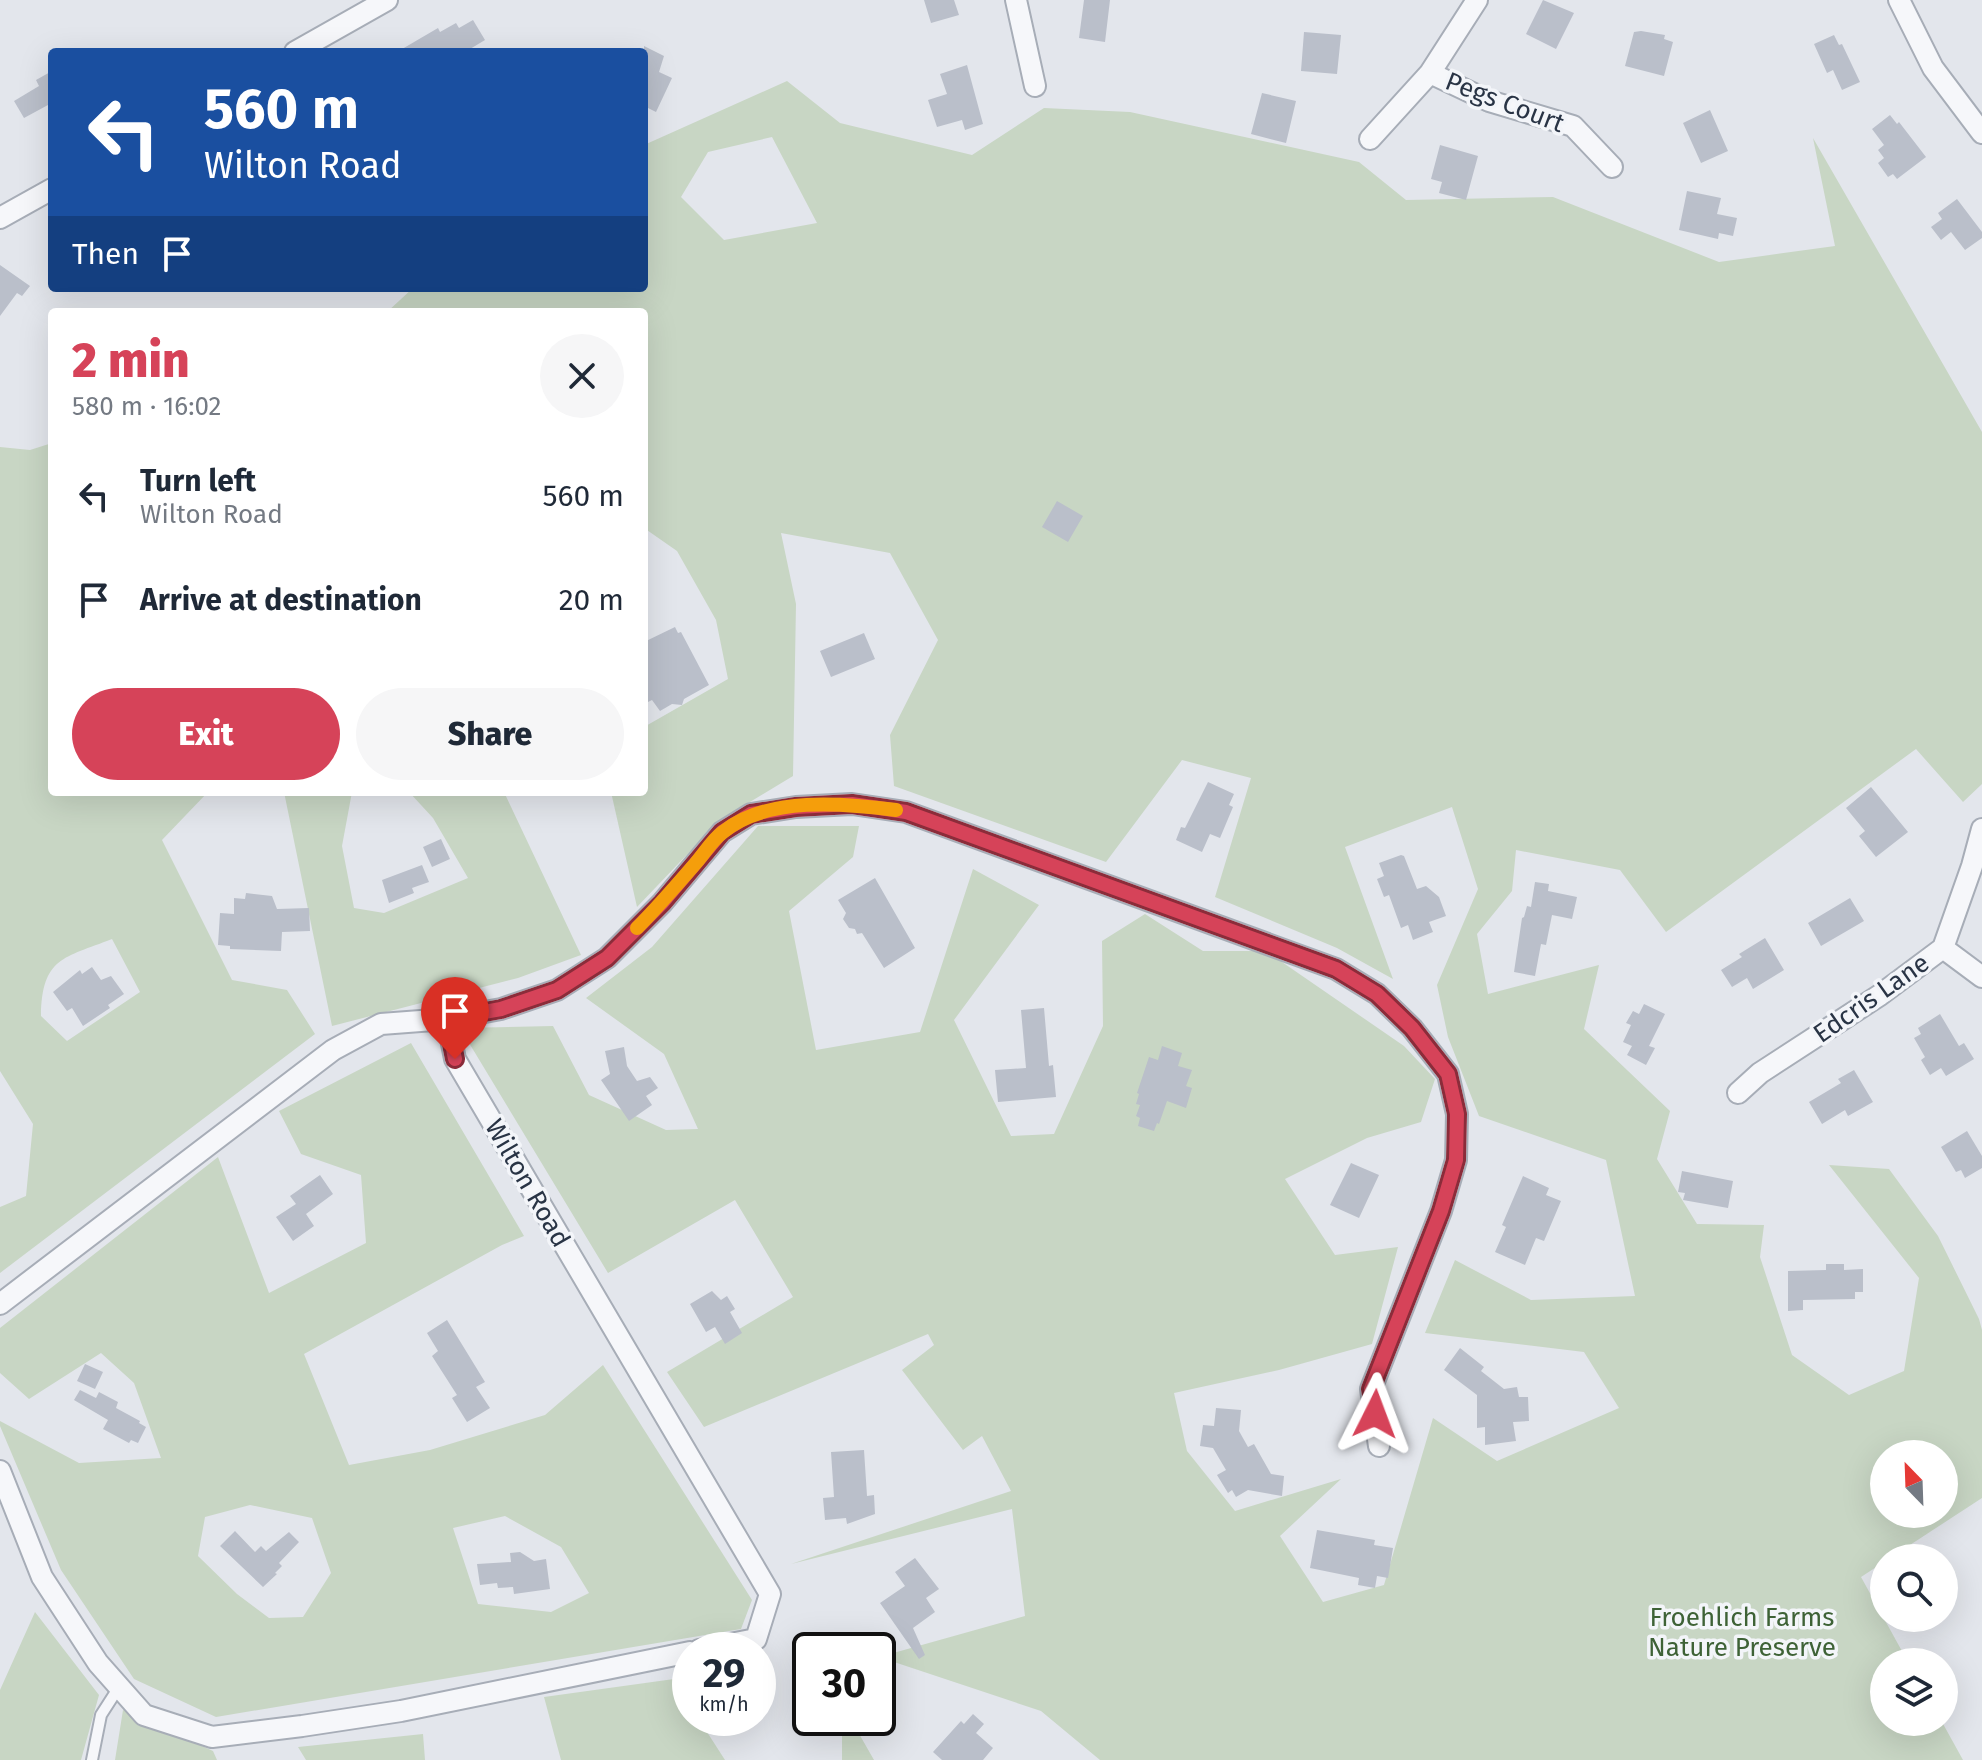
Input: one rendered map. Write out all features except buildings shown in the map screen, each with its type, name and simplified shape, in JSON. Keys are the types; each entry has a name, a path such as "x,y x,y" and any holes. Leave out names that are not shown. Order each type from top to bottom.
{"street":[{"path":"302,48 387,0"},
{"path":"1016,0 1035,86"},
{"path":"1370,139 1430,73 1477,0"},
{"path":"1899,0 1933,68 1982,133"},
{"name":"Pegs Court","path":"1430,73 1489,101 1573,126 1612,167"},
{"path":"0,218 48,191"},
{"path":"0,1304 333,1050 381,1024 447,1019 501,1009 557,990 607,958 662,903 722,832 751,814 852,804 906,812 1336,969 1377,994 1412,1028 1448,1074 1457,1114 1456,1160 1441,1211 1371,1389 1379,1446"},
{"name":"Edcris Lane","path":"1738,1093 1760,1073 1880,995 1943,948 1982,829"},
{"path":"1943,948 1982,977"},
{"name":"Wilton Road","path":"447,1019 455,1059 770,1594 758,1632"},
{"path":"0,1471 42,1577 98,1663 144,1715 212,1737 401,1711 672,1656"}],"lane":[{"path":"92,1760 101,1715 119,1687"}],"green space":[{"name":"Froehlich Farms Nature Preserve","path":"787,81 840,123 972,155 1044,108 1130,112 1359,162 1406,200 1553,197 1719,262 1835,246 1813,138 1982,432 1982,784 1963,802 1916,749 1666,932 1620,870 1516,850 1512,891 1477,934 1488,994 1599,965 1584,1029 1670,1111 1657,1159 1697,1224 1764,1225 1760,1257 1792,1355 1849,1395 1904,1371 1919,1278 1829,1165 1889,1169 1938,1236 1982,1330 1982,1498 1958,1514 1958,1440 1870,1440 1870,1528 1936,1528 1911,1544 1870,1544 1870,1571 1861,1577 1870,1593 1870,1632 1891,1632 1900,1648 1870,1648 1870,1736 1950,1736 1963,1760 1100,1760 1041,1711 896,1663 896,1652 1025,1616 1012,1509 791,1564 1011,1491 982,1436 963,1450 902,1370 934,1345 928,1334 704,1427 667,1372 793,1297 735,1200 608,1273 460,1028 553,1026 589,1095 666,1130 698,1129 664,1054 586,998 652,947 758,826 859,826 853,857 789,911 816,1050 920,1032 973,869 1039,905 954,1020 1011,1136 1054,1134 1103,1026 1102,941 1145,914 1203,951 1266,951 1404,1046 1435,1079 1421,1122 1367,1138 1285,1179 1335,1255 1398,1247 1372,1344 1279,1370 1174,1393 1187,1451 1235,1511 1341,1479 1280,1536 1323,1602 1384,1585 1433,1418 1497,1461 1619,1408 1584,1352 1425,1333 1455,1260 1531,1300 1635,1296 1606,1160 1479,1116 1448,1037 1437,985 1478,889 1452,807 1345,847 1393,979 1337,948 1215,897 1251,778 1182,760 1106,862 894,786 890,735 938,640 890,553 781,533 796,604 793,776 720,820 637,907 612,796 648,796 648,725 728,679 716,620 677,551 648,531 648,308 391,308 409,292 648,292 648,143","holes":["772,137 817,223 724,240 681,197 708,152"]},
{"path":"48,444 48,796 204,796 162,840 232,980 287,990 315,1034 0,1273 0,1207 26,1196 33,1124 0,1071 0,447 30,450","holes":["112,939 140,992 67,1041 41,1016 46,982 59,962"]},
{"path":"285,796 351,796 342,846 354,908 384,913 468,878 433,818 413,796 506,796 581,955 518,978 332,1026"},
{"path":"411,1043 524,1236 502,1245 304,1354 349,1465 430,1450 545,1415 603,1365 752,1600 741,1629 672,1632 672,1641 216,1717 134,1679 61,1570 0,1421 79,1463 161,1458 134,1383 101,1353 29,1399 0,1373 0,1328 218,1157 269,1293 366,1243 361,1175 301,1154 279,1111","holes":["250,1505 312,1518 331,1573 303,1617 269,1618 237,1594 198,1556 205,1517","505,1516 561,1547 589,1593 551,1612 478,1604 453,1528"]},
{"path":"35,1612 99,1695 81,1760 0,1760 0,1690"},
{"path":"672,1679 672,1736 710,1736 725,1760 561,1760 544,1697"},
{"path":"123,1710 213,1751 217,1760 115,1760"},
{"path":"423,1734 425,1760 306,1760 298,1747"},
{"path":"842,1736 860,1736 874,1760 842,1760"}],"slow traffic":[{"path":"637,928 722,832 751,814 796,807 852,804 896,810"}],"route":[{"path":"455,1059 447,1019 501,1009 557,990 607,958 662,903 722,832 751,814 796,807 852,804 906,812 1336,969 1377,994 1412,1028 1448,1074 1457,1114 1456,1160 1441,1211 1371,1389 1375,1414"}]}
